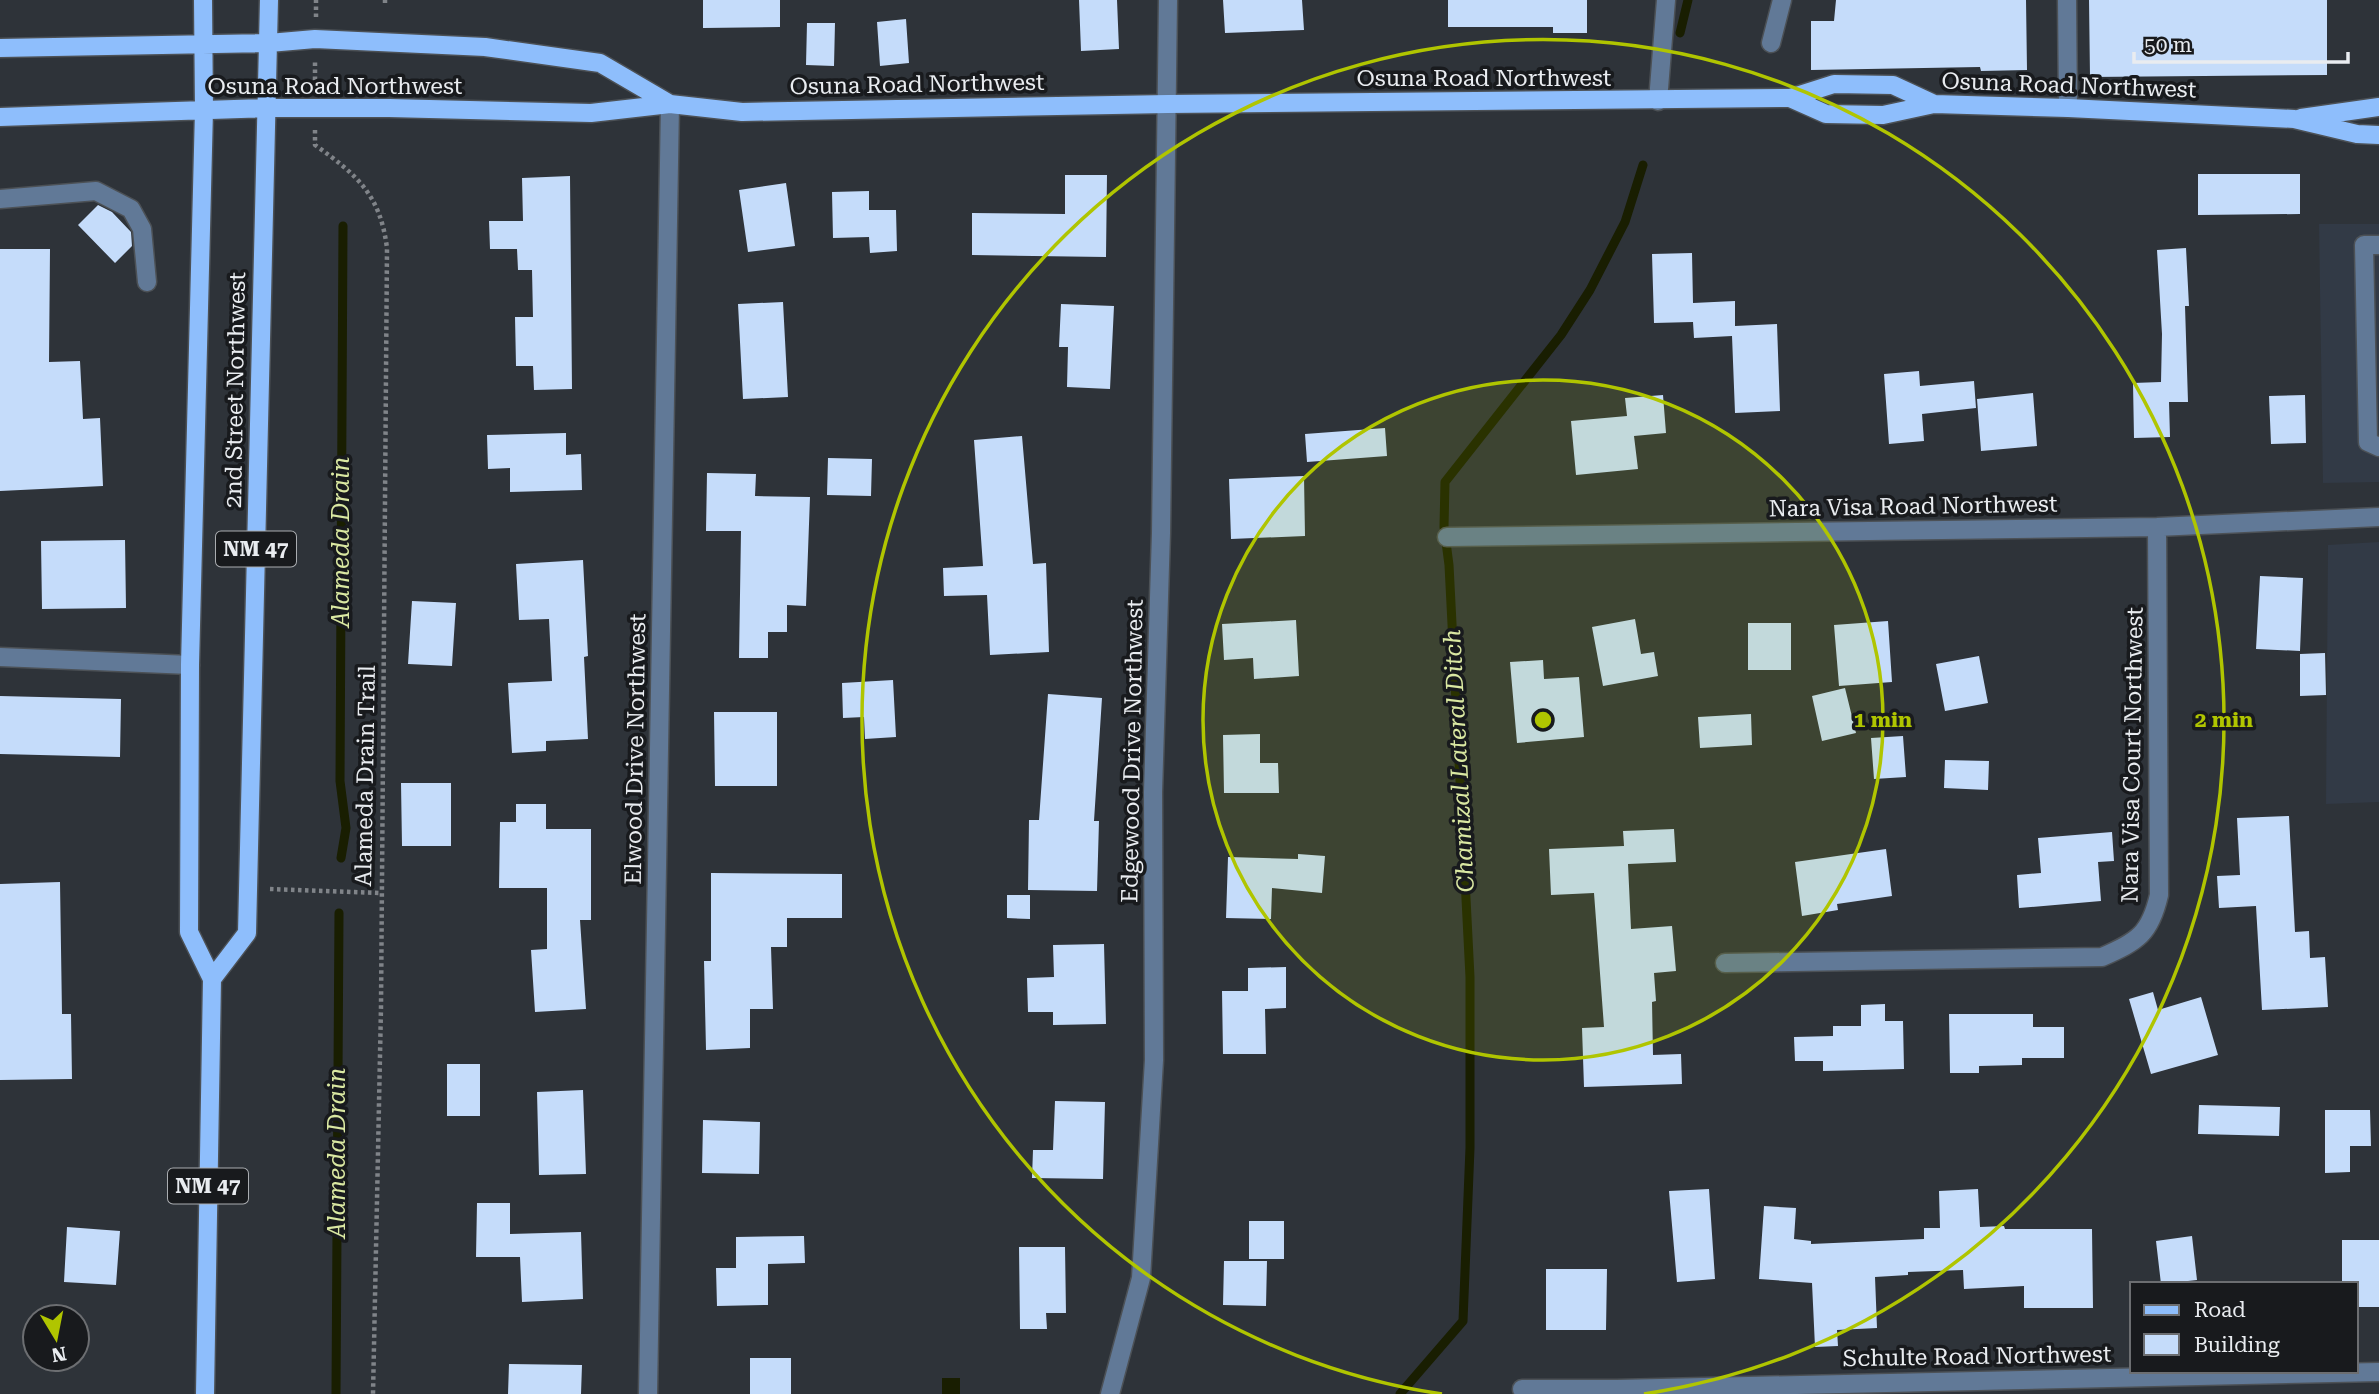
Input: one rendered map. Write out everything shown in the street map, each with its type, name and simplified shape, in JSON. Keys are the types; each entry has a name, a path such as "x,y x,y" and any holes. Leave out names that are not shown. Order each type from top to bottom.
{"main road":[{"name":"2nd Street Northwest","path":"203,0 204,110 190,665 189,932 212,979 205,1394"},
{"name":"2nd Street Northwest","path":"212,979 247,933 269,0"},
{"name":"Osuna Road Northwest","path":"0,48 269,43 316,39 485,47 600,63 670,104"},
{"path":"1790,98 1834,84 1893,85 1934,104"},
{"name":"Osuna Road Northwest","path":"0,117 315,107 591,113 670,104 743,112 1168,104 1790,98 1826,114 1883,115 1934,104 2068,108 2294,119 2357,134 2379,135"},
{"name":"Osuna Road Northwest","path":"2294,119 2379,107"}],"street":[{"name":"Edgewood Drive Northwest","path":"1110,1394 1141,1278 1154,1060 1153,792 1161,533 1168,0"},
{"path":"1658,101 1666,0"},
{"path":"1771,43 1782,0"},
{"path":"2067,0 2068,108"},
{"name":"Elwood Drive Northwest","path":"648,1394 670,104"},
{"path":"0,200 96,191 131,209 142,229 147,282"},
{"path":"2379,244 2364,244 2368,442 2379,447"},
{"name":"Nara Visa Road Northwest","path":"1447,537 2157,527 2379,517"},
{"name":"Nara Visa Court Northwest","path":"1726,963 2102,957 2139,937 2153,919 2159,895 2157,527"},
{"path":"0,657 190,665"},
{"name":"Schulte Road Northwest","path":"2358,1372 2379,1372"},
{"name":"Schulte Road Northwest","path":"1522,1389 2334,1373"}],"path":[{"path":"315,107 316,0"},
{"name":"Alameda Drain Trail","path":"315,107 314,145 352,175 376,203 384,223 387,248 373,1394"},
{"path":"248,889 381,893"}],"shaded area":[{"path":"2319,224 2379,224 2379,482 2323,483"},
{"path":"2379,542 2379,802 2326,804 2328,545"},
{"path":"942,1378 960,1378 960,1394 942,1394"}],"building":[{"path":"703,0 780,0 780,27 703,28"},
{"path":"1079,0 1117,0 1119,49 1081,51"},
{"path":"1223,0 1302,0 1304,30 1225,33"},
{"path":"1448,0 1587,0 1587,33 1553,33 1553,27 1448,27"},
{"path":"1836,0 2026,0 2027,70 1981,71 1980,67 1811,70 1811,21 1834,21"},
{"path":"2089,0 2327,0 2327,75 2090,77"},
{"path":"906,19 909,63 880,66 877,22"},
{"path":"807,23 835,23 834,66 806,65"},
{"path":"2198,174 2300,174 2300,214 2198,215"},
{"path":"1065,175 1107,175 1106,257 972,255 972,213 1065,214"},
{"path":"570,176 572,389 534,390 533,366 516,366 515,317 533,317 532,270 518,270 517,249 490,249 489,221 523,221 522,178"},
{"path":"786,183 795,246 748,252 739,190"},
{"path":"869,191 869,210 896,210 897,251 870,253 869,237 833,238 832,192"},
{"path":"98,205 112,212 131,232 132,246 115,263 78,225"},
{"path":"2186,248 2189,306 2185,306 2188,402 2169,402 2170,437 2134,438 2133,383 2161,382 2162,334 2157,250"},
{"path":"0,249 50,249 49,362 80,361 83,419 100,418 103,486 0,491"},
{"path":"1692,253 1693,303 1735,301 1735,326 1777,324 1780,411 1735,413 1732,336 1694,338 1693,322 1654,323 1652,254"},
{"path":"783,302 788,397 743,399 738,304"},
{"path":"1061,304 1114,306 1110,389 1067,387 1068,347 1059,347"},
{"path":"1919,371 1920,386 1974,381 1976,408 1922,414 1924,441 1889,444 1884,374"},
{"path":"2033,393 2037,446 1981,451 1977,399"},
{"path":"1663,395 1666,433 1634,436 1638,469 1576,475 1571,421 1627,416 1625,398"},
{"path":"2305,395 2306,443 2271,444 2269,396"},
{"path":"1385,428 1387,456 1307,462 1305,434"},
{"path":"566,433 566,455 581,454 582,490 510,492 510,468 488,469 487,435"},
{"path":"1022,436 1033,564 1046,563 1049,652 990,655 987,595 944,596 943,568 983,566 974,440"},
{"path":"828,458 872,459 871,496 827,495"},
{"path":"707,473 756,474 755,496 810,497 806,606 787,605 787,632 768,632 768,658 739,658 741,531 706,531"},
{"path":"1304,476 1305,536 1231,539 1229,479"},
{"path":"125,540 126,608 42,609 41,541"},
{"path":"583,560 588,656 584,657 588,739 546,741 546,751 512,753 508,683 552,681 549,619 519,620 516,564"},
{"path":"2260,576 2303,578 2300,651 2256,649"},
{"path":"412,601 456,603 452,666 408,664"},
{"path":"1635,619 1641,654 1654,652 1658,676 1603,686 1592,627"},
{"path":"1296,620 1299,676 1254,679 1253,658 1224,660 1222,624"},
{"path":"1888,621 1892,682 1839,686 1834,625"},
{"path":"1748,623 1791,623 1791,670 1748,670"},
{"path":"2325,653 2326,695 2300,696 2300,654"},
{"path":"1979,656 1988,703 1945,711 1936,664"},
{"path":"1543,660 1544,679 1579,677 1584,737 1517,743 1510,662"},
{"path":"893,680 896,737 865,739 864,717 843,718 842,683"},
{"path":"1845,688 1856,733 1822,741 1812,696"},
{"path":"1048,694 1102,698 1094,821 1099,821 1097,891 1028,890 1029,820 1039,820"},
{"path":"0,696 121,699 120,757 0,754"},
{"path":"714,712 777,712 777,786 715,786"},
{"path":"1751,714 1752,745 1700,748 1698,717"},
{"path":"1260,734 1260,763 1278,763 1279,793 1224,793 1223,735"},
{"path":"1903,736 1906,777 1874,779 1871,738"},
{"path":"1945,760 1989,761 1988,790 1944,788"},
{"path":"401,783 451,783 451,846 402,846"},
{"path":"516,804 546,804 546,829 591,829 591,920 580,920 586,1009 535,1012 531,950 547,949 547,888 499,888 500,822 516,822"},
{"path":"2289,816 2295,932 2309,931 2310,958 2325,957 2328,1007 2262,1010 2256,906 2219,908 2217,876 2240,875 2237,818"},
{"path":"1674,829 1676,862 1628,864 1631,929 1672,926 1676,971 1654,973 1656,1001 1652,1002 1653,1055 1681,1054 1682,1084 1584,1087 1582,1028 1604,1027 1594,893 1551,895 1549,849 1624,846 1623,831"},
{"path":"2112,832 2114,861 2098,862 2101,901 2019,908 2017,875 2041,873 2038,838"},
{"path":"1886,849 1892,896 1837,904 1838,910 1802,916 1795,862"},
{"path":"1298,854 1325,856 1322,893 1272,888 1271,919 1226,918 1228,857 1298,859"},
{"path":"711,873 842,874 842,918 787,918 787,947 771,947 773,1009 750,1009 750,1048 706,1050 704,961 711,961"},
{"path":"60,882 62,1014 71,1014 72,1079 0,1080 0,884"},
{"path":"1007,895 1030,895 1030,919 1007,918"},
{"path":"1104,944 1106,1024 1053,1025 1053,1012 1028,1012 1027,978 1054,977 1053,945"},
{"path":"1286,967 1286,1008 1265,1009 1266,1054 1223,1054 1222,991 1248,991 1248,968"},
{"path":"2153,992 2158,1010 2201,997 2218,1055 2151,1074 2129,999"},
{"path":"1885,1004 1885,1021 1903,1021 1904,1069 1823,1071 1823,1061 1795,1061 1794,1037 1833,1036 1833,1026 1861,1026 1861,1005"},
{"path":"1949,1014 2033,1014 2033,1027 2064,1027 2064,1058 2022,1058 2022,1065 1979,1066 1979,1073 1950,1073"},
{"path":"447,1064 480,1064 480,1116 447,1116"},
{"path":"583,1090 586,1174 539,1175 537,1092"},
{"path":"1055,1101 1105,1102 1103,1179 1032,1178 1033,1150 1053,1150"},
{"path":"2199,1105 2280,1107 2279,1136 2198,1134"},
{"path":"2325,1110 2370,1110 2371,1146 2350,1146 2350,1172 2325,1173"},
{"path":"703,1120 760,1122 759,1174 702,1173"},
{"path":"1709,1189 1715,1279 1677,1282 1669,1191"},
{"path":"1978,1189 1980,1227 2092,1229 2093,1308 2024,1308 2024,1286 1964,1289 1963,1270 1908,1272 1908,1275 1875,1277 1877,1328 1837,1330 1838,1346 1815,1347 1812,1283 1759,1279 1764,1206 1796,1208 1794,1239 1811,1241 1811,1244 1924,1239 1924,1228 1940,1228 1939,1191"},
{"path":"477,1203 510,1203 510,1234 581,1232 583,1299 522,1302 520,1257 476,1257"},
{"path":"1249,1221 1284,1221 1284,1259 1249,1259"},
{"path":"67,1227 120,1231 116,1285 64,1282"},
{"path":"804,1236 805,1263 768,1264 768,1305 717,1306 716,1268 736,1268 736,1237"},
{"path":"2192,1236 2197,1280 2161,1282 2156,1241"},
{"path":"2342,1240 2379,1240 2379,1307 2358,1307 2358,1282 2342,1282"},
{"path":"1019,1247 1065,1247 1066,1313 1046,1313 1047,1329 1020,1329"},
{"path":"1224,1261 1267,1261 1266,1306 1223,1305"},
{"path":"1546,1269 1607,1269 1606,1330 1546,1330"},
{"path":"750,1358 791,1358 791,1394 750,1394"},
{"path":"509,1364 582,1365 581,1394 508,1394"}],"waterway":[{"path":"1680,33 1688,0"},
{"name":"Chamizal Lateral Ditch","path":"1400,1394 1463,1321 1470,1148 1470,977 1449,565 1444,527 1445,482 1561,335 1590,290 1625,222 1643,165"},
{"name":"Alameda Drain","path":"341,858 346,828 340,781 343,226"},
{"name":"Alameda Drain","path":"336,1394 339,913"}]}
